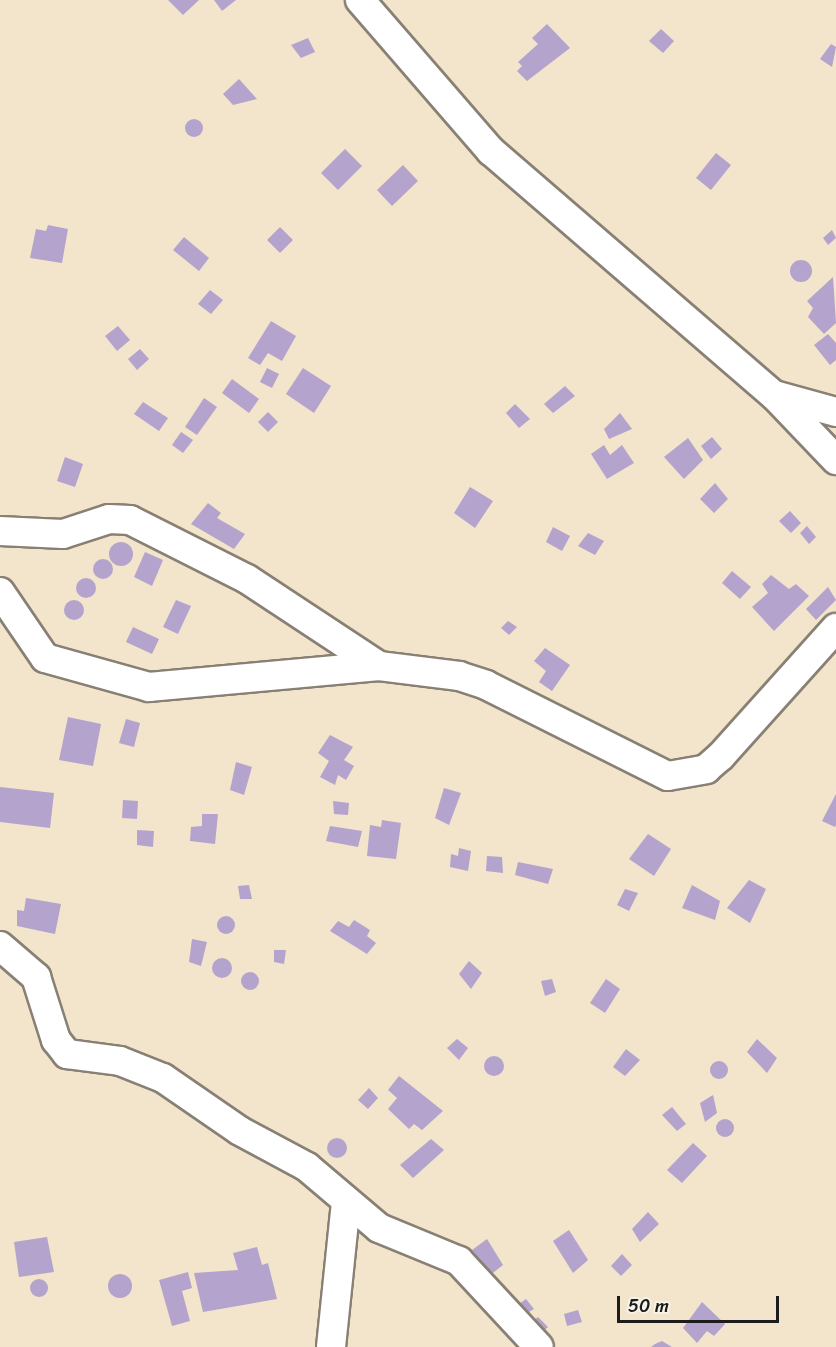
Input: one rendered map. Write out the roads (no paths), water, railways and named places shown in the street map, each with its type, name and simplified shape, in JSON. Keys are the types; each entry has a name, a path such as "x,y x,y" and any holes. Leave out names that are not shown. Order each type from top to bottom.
{"street":[{"path":"360,0 491,151 774,395 836,460"},
{"path":"774,395 836,412"},
{"path":"0,531 63,534 109,519 130,520 248,579 379,666"},
{"path":"0,592 45,658 149,687 379,666 459,676 486,685 668,776 691,774 721,756 836,628"},
{"path":"0,946 36,978 56,1040 67,1054 120,1061 163,1078 240,1131 307,1167 346,1203 379,1228 459,1261 539,1347"},
{"path":"331,1347 346,1203"}]}
